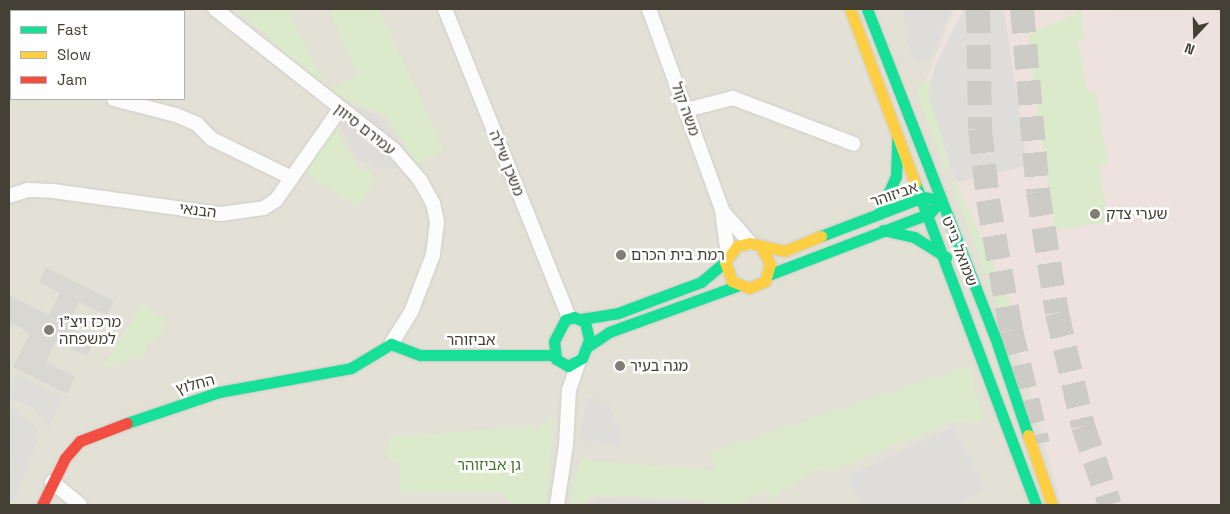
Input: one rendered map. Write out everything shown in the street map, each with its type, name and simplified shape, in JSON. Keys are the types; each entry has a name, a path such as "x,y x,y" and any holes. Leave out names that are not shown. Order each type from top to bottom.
{"street":[{"name":"עמירם סיוון","path":"215,9 394,150 420,180 435,212 435,243 427,277 391,344"},
{"name":"משכן שילה","path":"445,9 575,318"},
{"name":"משה קול","path":"649,9 722,210 727,258"},
{"name":"שמואל בייט","path":"850,9 930,213 1035,503"},
{"name":"שמואל בייט","path":"867,9 880,38 997,344 1052,505"},
{"path":"880,9 880,38"},
{"path":"686,110 733,98 854,144"},
{"path":"118,100 176,115 197,124 212,139 292,178"},
{"name":"הבנאי","path":"9,196 28,190 53,191 221,214 246,212 276,200 340,109"},
{"path":"879,214 896,176 894,120"},
{"name":"אביזוהר","path":"756,246 784,251 923,197 941,200"},
{"name":"אביזוהר","path":"587,347 609,332 737,286 755,287 768,275 930,213 941,200"},
{"name":"משה קול","path":"722,210 756,246"},
{"path":"882,230 914,237 946,257"},
{"path":"569,390 559,360 557,332 575,318 618,312 701,282 738,246 756,246 770,264 768,275"},
{"path":"727,258 727,276 737,286"},
{"path":"557,505 566,445 569,390 579,361 587,347 588,327 575,318"},
{"name":"אביזוהר","path":"391,344 420,356 579,361"},
{"name":"החלוץ","path":"42,505 65,458 80,442 103,430 219,392 351,368 391,344"},
{"path":"52,482 80,505"}],"shaded area":[{"path":"9,9 1221,9 1221,505 9,505"},
{"path":"903,9 952,9 931,58 915,61 906,40"},
{"name":"שערי צדק","path":"954,9 1221,11 1221,505 1062,505 1014,336 921,92"},
{"path":"964,9 1004,9 1027,166 958,182 952,173 928,93 936,64"},
{"path":"344,102 381,117 409,156 406,169 376,168 355,158 337,119"},
{"path":"16,373 62,397 49,428 33,407 9,398"},
{"path":"586,397 608,403 623,437 620,446 580,439"},
{"path":"12,408 36,427 39,437 14,501 9,499"},
{"path":"954,427 985,488 958,505 861,505 847,476"},
{"path":"597,498 699,502 709,505 586,505"}],"green space":[{"path":"9,9 80,9 10,10 9,37"},
{"path":"234,9 287,9 326,86"},
{"path":"328,9 379,9 444,150 417,165 386,116 329,91 359,75"},
{"path":"1081,11 1085,40 1078,40 1088,92 1097,93 1107,164 1099,166 1108,222 1055,230 1027,35"},
{"path":"922,82 936,82 936,108 950,178 959,188 1020,324 1015,326 1004,321 929,125 917,92"},
{"path":"335,126 359,169 373,173 372,187 357,206 304,172"},
{"path":"142,304 163,318 164,332 147,346 144,355 103,368"},
{"path":"970,366 983,421 952,422 841,467 815,470 771,499 765,490 736,505 718,505 702,499 595,495 582,505 569,505 579,460 716,470 710,453"},
{"name":"גן אביזוהר","path":"555,416 546,505 511,505 500,492 400,492 400,462 388,460 389,437 519,427 536,429"}],"building":[{"name":"מרכז ויצ\"ו למשפחה","path":"46,268 114,301 107,315 79,302 67,326 95,340 87,356 56,341 46,362 75,377 67,394 13,367 30,333 9,322 9,295 49,315 60,293 39,282"}],"tunnel":[{"path":"978,9 980,129 988,200 1011,330 1038,444"},
{"path":"1022,9 1038,192 1057,313 1083,426 1110,505"}],"traffic: fast":[{"path":"867,9 997,343 1028,435"},
{"path":"879,214 896,176 897,139"},
{"path":"915,183 1036,505"},
{"path":"821,236 923,197 934,199"},
{"path":"768,275 930,213 937,205"},
{"path":"883,230 914,237 946,257"},
{"path":"581,319 618,313 701,282 725,262"},
{"path":"587,347 609,332 737,286"},
{"path":"574,317 585,322 589,340 582,358 568,366 556,359 554,341 565,320 574,317"},
{"path":"127,423 219,392 351,368 391,344 420,355 554,355"}],"traffic: slow":[{"path":"850,9 915,183"},
{"path":"762,249 770,264 765,281 749,288 732,281 725,262 737,246 750,243 784,251 821,236"},
{"path":"1028,435 1052,505"}],"traffic: jam":[{"path":"42,505 65,458 80,441 127,423"}],"place":[{"name":"שערי צדק","path":"1095,214"},
{"name":"רמת בית הכרם","path":"621,255"},
{"name":"מרכז ויצ\"ו למשפחה","path":"49,330"},
{"name":"מגה בעיר","path":"620,366"}]}
